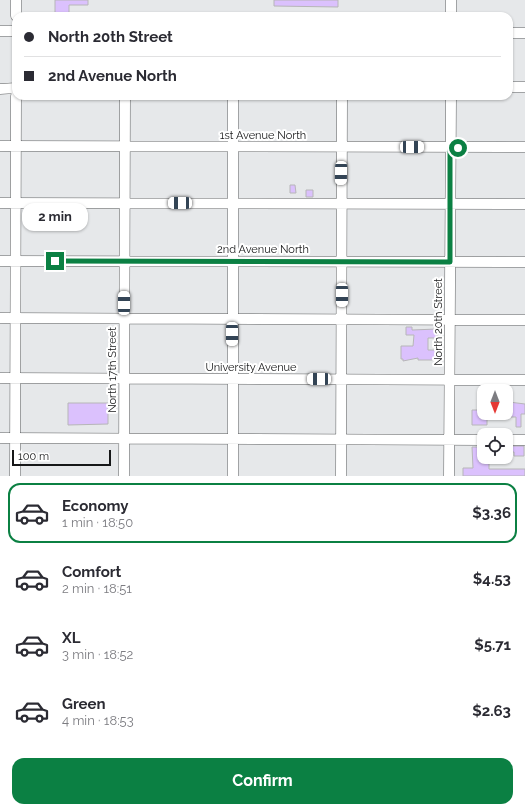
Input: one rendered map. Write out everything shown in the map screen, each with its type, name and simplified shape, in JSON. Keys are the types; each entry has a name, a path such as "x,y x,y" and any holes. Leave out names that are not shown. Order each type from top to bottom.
{"street":[{"path":"16,0 16,12"},
{"path":"451,0 451,12"},
{"path":"0,31 12,31"},
{"path":"513,32 525,32"},
{"path":"513,87 525,87"},
{"path":"0,88 12,88"},
{"path":"15,476 16,100"},
{"name":"North 17th Street","path":"124,100 124,476"},
{"path":"232,476 233,100"},
{"path":"341,476 342,100"},
{"name":"North 20th Street","path":"450,476 451,100"},
{"name":"1st Avenue North","path":"0,146 525,148"},
{"path":"0,203 525,204"},
{"name":"2nd Avenue North","path":"0,261 525,262"},
{"path":"0,318 525,320"},
{"name":"University Avenue","path":"0,378 525,380"},
{"path":"0,438 477,440"},
{"path":"513,440 525,440"}],"building":[{"path":"55,0 88,0 88,5 69,5 69,12 55,12"},
{"path":"274,0 338,0 338,7 274,6"},
{"path":"290,185 295,185 296,193 290,193"},
{"path":"306,190 313,190 313,197 306,197"},
{"path":"406,327 412,327 412,330 437,329 437,338 428,338 428,350 441,350 441,357 435,357 435,360 418,360 418,358 403,361 403,359 401,359 401,346 413,346 414,335 406,335"},
{"path":"513,402 525,404 525,414 521,414 521,427 516,427 516,417 513,417"},
{"path":"68,403 108,403 108,424 68,425"},
{"path":"472,410 477,410 477,420 487,420 487,425 472,425"},
{"path":"513,446 524,446 524,456 514,456"},
{"path":"472,447 477,447 477,464 489,464 489,469 525,469 525,476 463,476 463,468 473,468"}],"route":[{"path":"55,261 450,262 450,148 458,148"}]}
